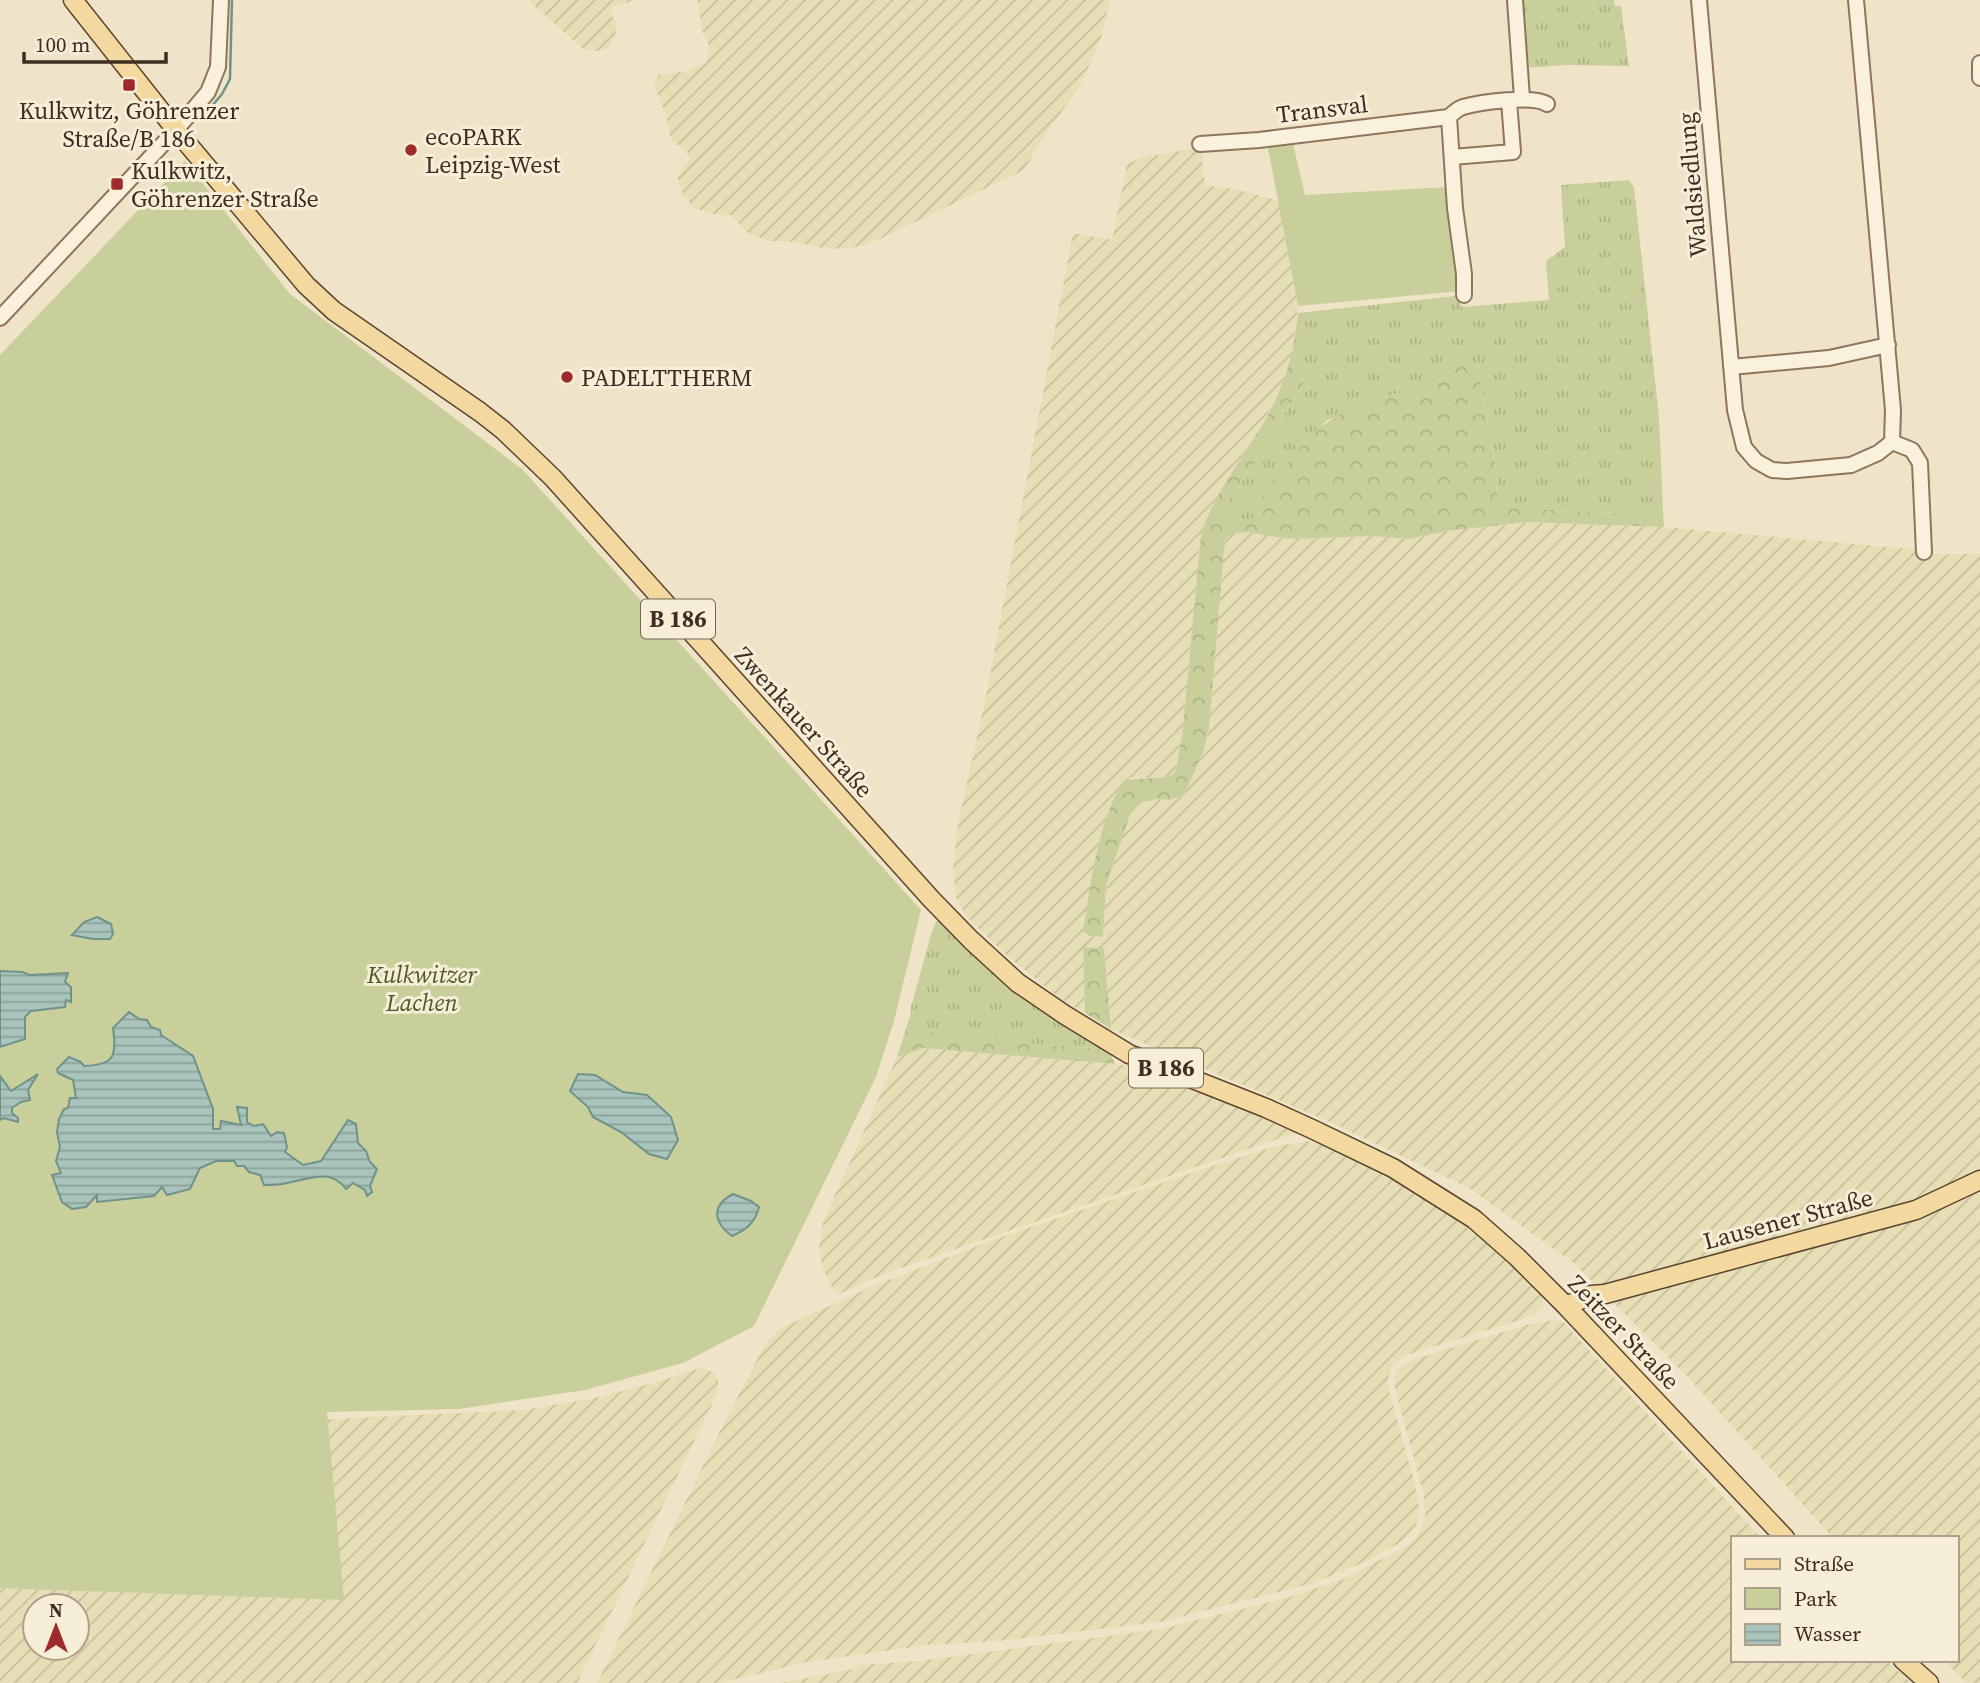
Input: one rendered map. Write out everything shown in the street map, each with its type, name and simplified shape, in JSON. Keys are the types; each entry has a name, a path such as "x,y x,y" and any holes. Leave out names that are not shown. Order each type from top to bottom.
{"main road":[{"name":"Zwenkauer Straße","path":"73,0 176,131 306,285 334,311 487,418 558,483 932,900 1018,983 1129,1054 1266,1108 1412,1180"},
{"name":"Zeitzer Straße","path":"1412,1180 1474,1219 1517,1257 1783,1536"},
{"name":"Lausener Straße","path":"1566,1306 1591,1295 1605,1294 1916,1210 1980,1180"},
{"path":"1579,1320 1605,1294"},
{"path":"1905,1662 1928,1683"}],"street":[{"path":"0,318 176,131 208,92 218,67 221,0"},
{"path":"1452,157 1513,152 1516,100 1515,0"},
{"name":"Waldsiedlung","path":"1699,0 1735,410 1744,447 1756,461 1772,470 1797,471 1851,465 1878,453 1892,442"},
{"path":"1856,0 1888,345 1893,410 1892,442 1912,450 1920,463 1924,552"},
{"path":"1980,63 1980,78"},
{"name":"Transval","path":"1200,144 1259,140 1449,117 1462,108 1516,100 1539,99 1547,104"},
{"path":"1449,117 1464,295"},
{"path":"1731,367 1829,358 1888,345"}],"shaded area":[{"path":"528,0 636,0 612,7 612,16 617,25 615,37 608,48 597,51 583,49"},
{"path":"698,0 1110,0 1101,38 1079,88 1046,133 1024,170 869,244 828,249 795,242 768,241 749,234 731,215 712,214 694,208 683,195 677,176 691,158 671,140 666,116 654,84 659,75 687,71 706,63 709,45 702,31"},
{"path":"1201,147 1205,185 1235,189 1279,201 1298,306 1293,349 1285,382 1256,435 1209,510 1201,534 1182,738 1175,773 1166,777 1129,778 1090,936 1103,937 1106,886 1130,815 1140,803 1157,799 1170,800 1184,795 1203,753 1209,728 1224,549 1227,537 1236,533 1251,532 1296,539 1371,536 1409,539 1446,531 1528,522 1664,527 1910,549 1936,554 1980,554 1980,1683 1966,1683 1946,1662 1959,1662 1959,1536 1831,1536 1685,1374 1575,1264 1469,1188 1328,1121 1111,1029 1104,948 1083,947 1085,1013 1058,997 1004,953 966,916 956,898 953,868 957,828 986,696 1073,233 1112,240 1127,164 1140,158"},
{"path":"923,1048 1136,1066 1298,1132 886,1273 841,1293 833,1289 822,1267 819,1246 823,1222 897,1057"},
{"path":"1309,1141 1324,1145 1407,1185 1451,1213 1495,1249 1543,1295 1543,1308 1533,1316 1406,1355 1392,1366 1388,1379 1389,1391 1414,1480 1419,1508 1416,1527 1403,1541 1367,1561 1314,1583 1160,1622 998,1641 927,1645 807,1662 720,1683 597,1683 765,1344 781,1328 871,1287 990,1241 1276,1146"},
{"path":"1554,1320 1563,1322 1759,1536 1731,1536 1731,1662 1888,1662 1911,1683 781,1683 853,1669 859,1665 919,1661 1161,1629 1290,1597 1346,1578 1406,1546 1415,1539 1425,1520 1424,1496 1395,1389 1397,1370 1409,1361 1526,1325"},
{"path":"702,1367 714,1373 718,1379 718,1392 577,1683 0,1683 0,1559 243,1423 524,1410 595,1398"}],"green space":[{"path":"1519,0 1614,0 1615,6 1621,6 1629,66 1566,65 1523,68"},
{"path":"1292,140 1305,195 1449,187 1460,291 1298,306 1267,143"},
{"name":"Kulkwitzer Lachen","path":"185,161 290,294 522,469 921,910 894,1021 876,1077 754,1326 683,1363 585,1390 459,1409 327,1412 344,1600 0,1588 0,355"},
{"path":"1629,180 1634,187 1659,417 1663,511 1657,515 1515,508 1504,503 1496,486 1497,474 1478,366 1470,361 1428,387 1382,397 1326,421 1272,482 1258,515 1250,520 1229,518 1227,505 1305,381 1293,349 1298,313 1456,296 1462,307 1549,300 1546,261 1565,247 1561,185"},
{"path":"1293,349 1305,381 1227,505 1230,518 1250,520 1258,515 1272,482 1315,430 1341,414 1382,397 1428,387 1469,361 1474,361 1478,366 1497,474 1497,491 1504,503 1515,508 1657,515 1663,511 1664,527 1528,522 1446,531 1409,539 1371,536 1296,539 1251,532 1227,537 1209,728 1203,753 1184,795 1170,800 1157,799 1140,803 1130,815 1106,886 1103,937 1090,936 1083,931 1093,873 1107,815 1115,797 1124,780 1166,777 1175,773 1182,738 1201,534 1218,496 1273,406"},
{"path":"940,920 1108,1049 1031,1044 928,1031 916,1024 910,1016 911,1007 932,931"},
{"path":"1083,947 1104,948 1111,1029 1085,1013"},
{"path":"910,1016 916,1024 929,1031 1031,1044 1108,1049 1115,1064 923,1048 897,1057"}],"water":[{"path":"97,917 111,924 113,934 110,939 72,935 84,922"},
{"path":"0,971 30,975 68,973 65,982 71,987 71,1002 66,1000 65,1007 31,1011 25,1017 25,1039 0,1047"},
{"path":"129,1012 139,1019 147,1020 151,1027 160,1030 161,1035 193,1056 213,1109 213,1129 220,1129 221,1121 241,1125 237,1107 247,1108 247,1122 254,1126 263,1124 271,1136 277,1132 284,1133 287,1147 285,1152 303,1165 321,1161 348,1120 356,1124 358,1143 377,1169 370,1186 372,1192 367,1196 365,1190 353,1183 346,1189 340,1182 326,1177 264,1185 260,1175 249,1172 244,1166 237,1166 234,1161 216,1161 200,1168 190,1189 167,1195 162,1187 154,1196 97,1202 97,1195 86,1207 72,1209 62,1202 52,1175 61,1173 56,1161 60,1147 57,1132 59,1119 64,1109 68,1108 70,1098 76,1098 73,1080 58,1073 57,1069 69,1057 84,1066 102,1064 111,1058 114,1046 113,1028"},
{"path":"38,1074 28,1090 30,1100 12,1108 18,1122 4,1118 0,1120 0,1076 11,1091"},
{"path":"578,1074 595,1075 623,1092 647,1095 671,1117 678,1140 667,1159 649,1154 621,1132 593,1117 588,1107 570,1091"},
{"path":"733,1194 759,1207 749,1225 732,1236 721,1225 717,1214 721,1204"}],"waterway":[{"path":"202,118 222,94 230,79 232,0"}],"place":[{"name":"Kulkwitz, Göhrenzer Straße/B 186","path":"129,85"},
{"name":"ecoPARK Leipzig-West","path":"411,150"},
{"name":"Kulkwitz, Göhrenzer Straße","path":"117,184"},
{"name":"PADELTTHERM","path":"567,377"}]}
